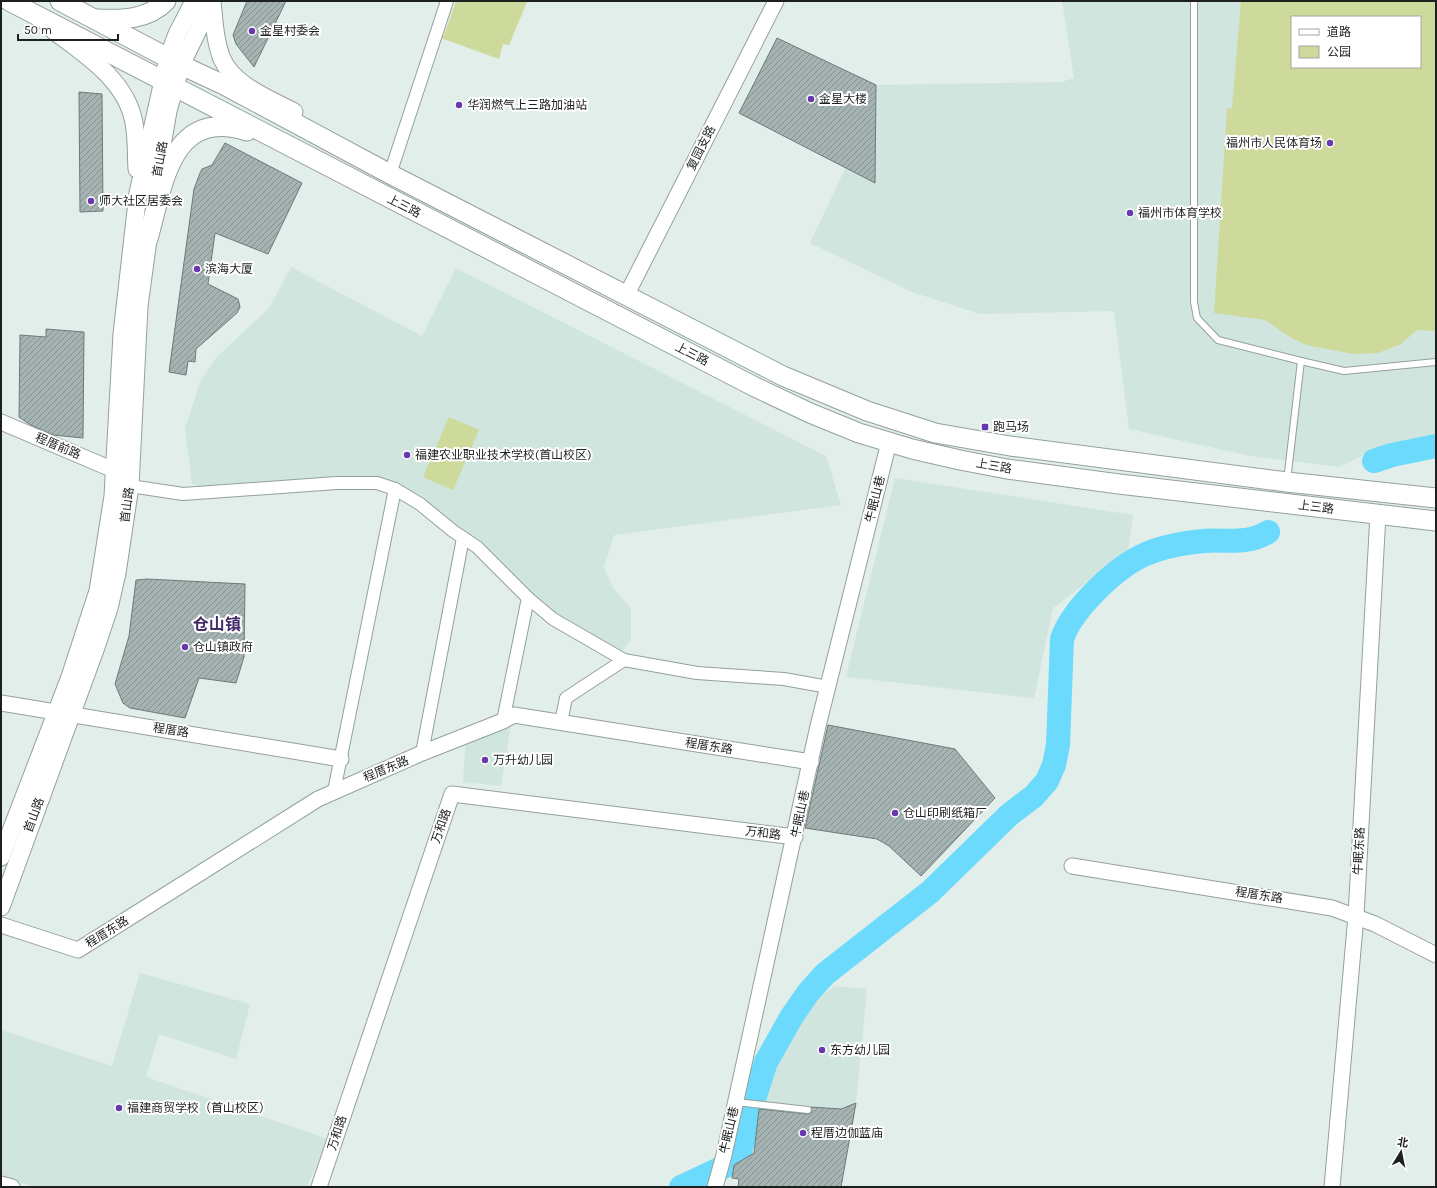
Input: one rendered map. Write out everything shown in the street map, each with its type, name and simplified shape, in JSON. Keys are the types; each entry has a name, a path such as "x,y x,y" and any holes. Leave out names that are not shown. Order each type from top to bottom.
{"main road":[{"name":"上三路","path":"9,1 755,387 833,422 889,442 936,455 1007,469 1436,521"},
{"name":"上三路","path":"60,1 174,61 224,85 333,142 390,174 626,296 809,388 867,411 929,431 1043,451 1287,482 1436,498"},
{"path":"92,18 120,19 140,16 150,12 166,1"},
{"path":"168,83 174,61 177,34 194,1"},
{"path":"174,61 212,1"},
{"path":"212,1 217,40 226,67 241,83 316,124 333,142"},
{"path":"26,10 97,65 122,92 131,111 134,123 138,193"},
{"name":"首山路","path":"1,907 63,714 70,678 98,590 109,533 116,471 122,334 138,193 168,83"},
{"name":"首山路","path":"1,857 63,714 96,647 108,608 118,566 130,486 137,342 153,196 168,83"},
{"path":"148,239 166,172 176,151 186,139 209,127 226,126 281,142"}],"street":[{"path":"390,174 447,1"},
{"name":"复园支路","path":"626,296 776,1"},
{"name":"程厝前路","path":"1,422 116,471"},
{"name":"牛眠山巷","path":"716,1183 739,1102 828,687 889,442"},
{"path":"130,486 166,492 198,494 336,483 377,483 395,489 420,504 463,538 480,549 528,598 558,623 624,660 697,673 784,679 828,687"},
{"path":"334,791 395,489"},
{"name":"牛眠东路","path":"1332,1187 1356,916 1378,514"},
{"path":"422,753 463,538"},
{"path":"503,721 528,598"},
{"path":"561,722 566,698 624,660"},
{"name":"程厝路","path":"1,703 221,738 341,759"},
{"name":"程厝东路","path":"1,925 78,950 334,791 422,753 503,721 514,715 811,762"},
{"name":"万和路","path":"319,1187 452,794 795,837"},
{"name":"程厝东路","path":"1072,866 1318,905 1356,916 1436,955"},
{"path":"1,1184 12,1187"}],"lane":[{"path":"1194,1 1194,302 1198,318 1218,340 1344,372 1436,362"},
{"path":"1287,482 1301,361"},
{"path":"739,1102 808,1110"}],"shaded area":[{"name":"福州市体育学校","path":"1062,1 1436,1 1436,437 1382,446 1339,467 1250,456 1129,429 1114,311 980,314 912,292 810,243 845,169 875,183 876,85 1062,82 1074,78"},
{"name":"福建农业职业技术学校(首山校区)","path":"291,267 422,336 456,268 826,456 841,505 614,535 604,567 613,588 631,608 631,639 621,653 559,620 390,483 211,489 192,484 185,429 200,382 215,359 269,308"},
{"path":"895,478 1133,515 1128,551 1053,608 1034,698 846,677"},
{"name":"万升幼儿园","path":"512,719 501,786 463,782 466,739"},
{"name":"福建商贸学校（首山校区）","path":"140,973 250,1004 236,1059 159,1034 146,1077 328,1139 307,1187 35,1187 1,1177 1,1030 112,1066"},
{"name":"东方幼儿园","path":"834,986 867,989 856,1103 841,1109 766,1103 768,1089 793,1028 801,1016"}],"green space":[{"path":"456,1 527,2 509,45 503,44 499,59 438,37 444,35"},
{"name":"福州市人民体育场","path":"1241,1 1436,1 1436,331 1417,330 1401,344 1378,353 1354,354 1306,345 1290,337 1265,320 1214,313 1227,109 1232,108"},
{"path":"449,417 479,430 453,490 423,477"}],"building":[{"name":"金星村委会","path":"247,1 286,1 254,67 236,44 233,35"},
{"name":"金星大楼","path":"777,38 876,85 875,183 739,113"},
{"path":"79,92 102,94 103,211 80,212"},
{"name":"滨海大厦","path":"225,143 302,183 268,254 215,233 208,284 238,299 240,307 237,313 196,349 195,362 188,361 186,375 169,372 194,189 202,169 212,165"},
{"path":"46,329 84,332 83,438 53,435 29,424 19,417 20,335 46,337"},
{"name":"仓山镇政府","path":"147,579 245,584 244,657 236,683 199,678 185,718 130,708 123,703 115,684 129,636 136,580"},
{"name":"仓山印刷纸箱厂","path":"828,725 955,749 995,798 921,876 889,846 877,839 805,828"},
{"name":"程厝边伽蓝庙","path":"856,1103 841,1187 738,1187 739,1179 732,1178 734,1165 754,1153 759,1109 808,1114 812,1112 811,1107 841,1109"}],"waterway":[{"path":"1374,461 1392,455 1436,446"},
{"path":"681,1187 732,1163 739,1156 766,1062 792,1016 808,993 825,974 930,892 1009,815 1034,796 1047,781 1054,765 1058,745 1062,639 1067,627 1085,602 1109,578 1122,568 1134,560 1153,551 1174,545 1196,542 1252,539 1268,532"}],"place":[{"name":"金星村委会","path":"252,31"},
{"name":"金星大楼","path":"811,99"},
{"name":"华润燃气上三路加油站","path":"459,105"},
{"name":"福州市人民体育场","path":"1330,143"},
{"name":"师大社区居委会","path":"91,201"},
{"name":"福州市体育学校","path":"1130,213"},
{"name":"滨海大厦","path":"197,269"},
{"name":"跑马场","path":"985,427"},
{"name":"福建农业职业技术学校(首山校区)","path":"407,455"},
{"name":"仓山镇政府","path":"185,647"},
{"name":"万升幼儿园","path":"485,760"},
{"name":"仓山印刷纸箱厂","path":"895,813"},
{"name":"东方幼儿园","path":"822,1050"},
{"name":"福建商贸学校（首山校区）","path":"119,1108"},
{"name":"程厝边伽蓝庙","path":"803,1133"}],"district":[{"name":"仓山镇","path":"217,624"}]}
